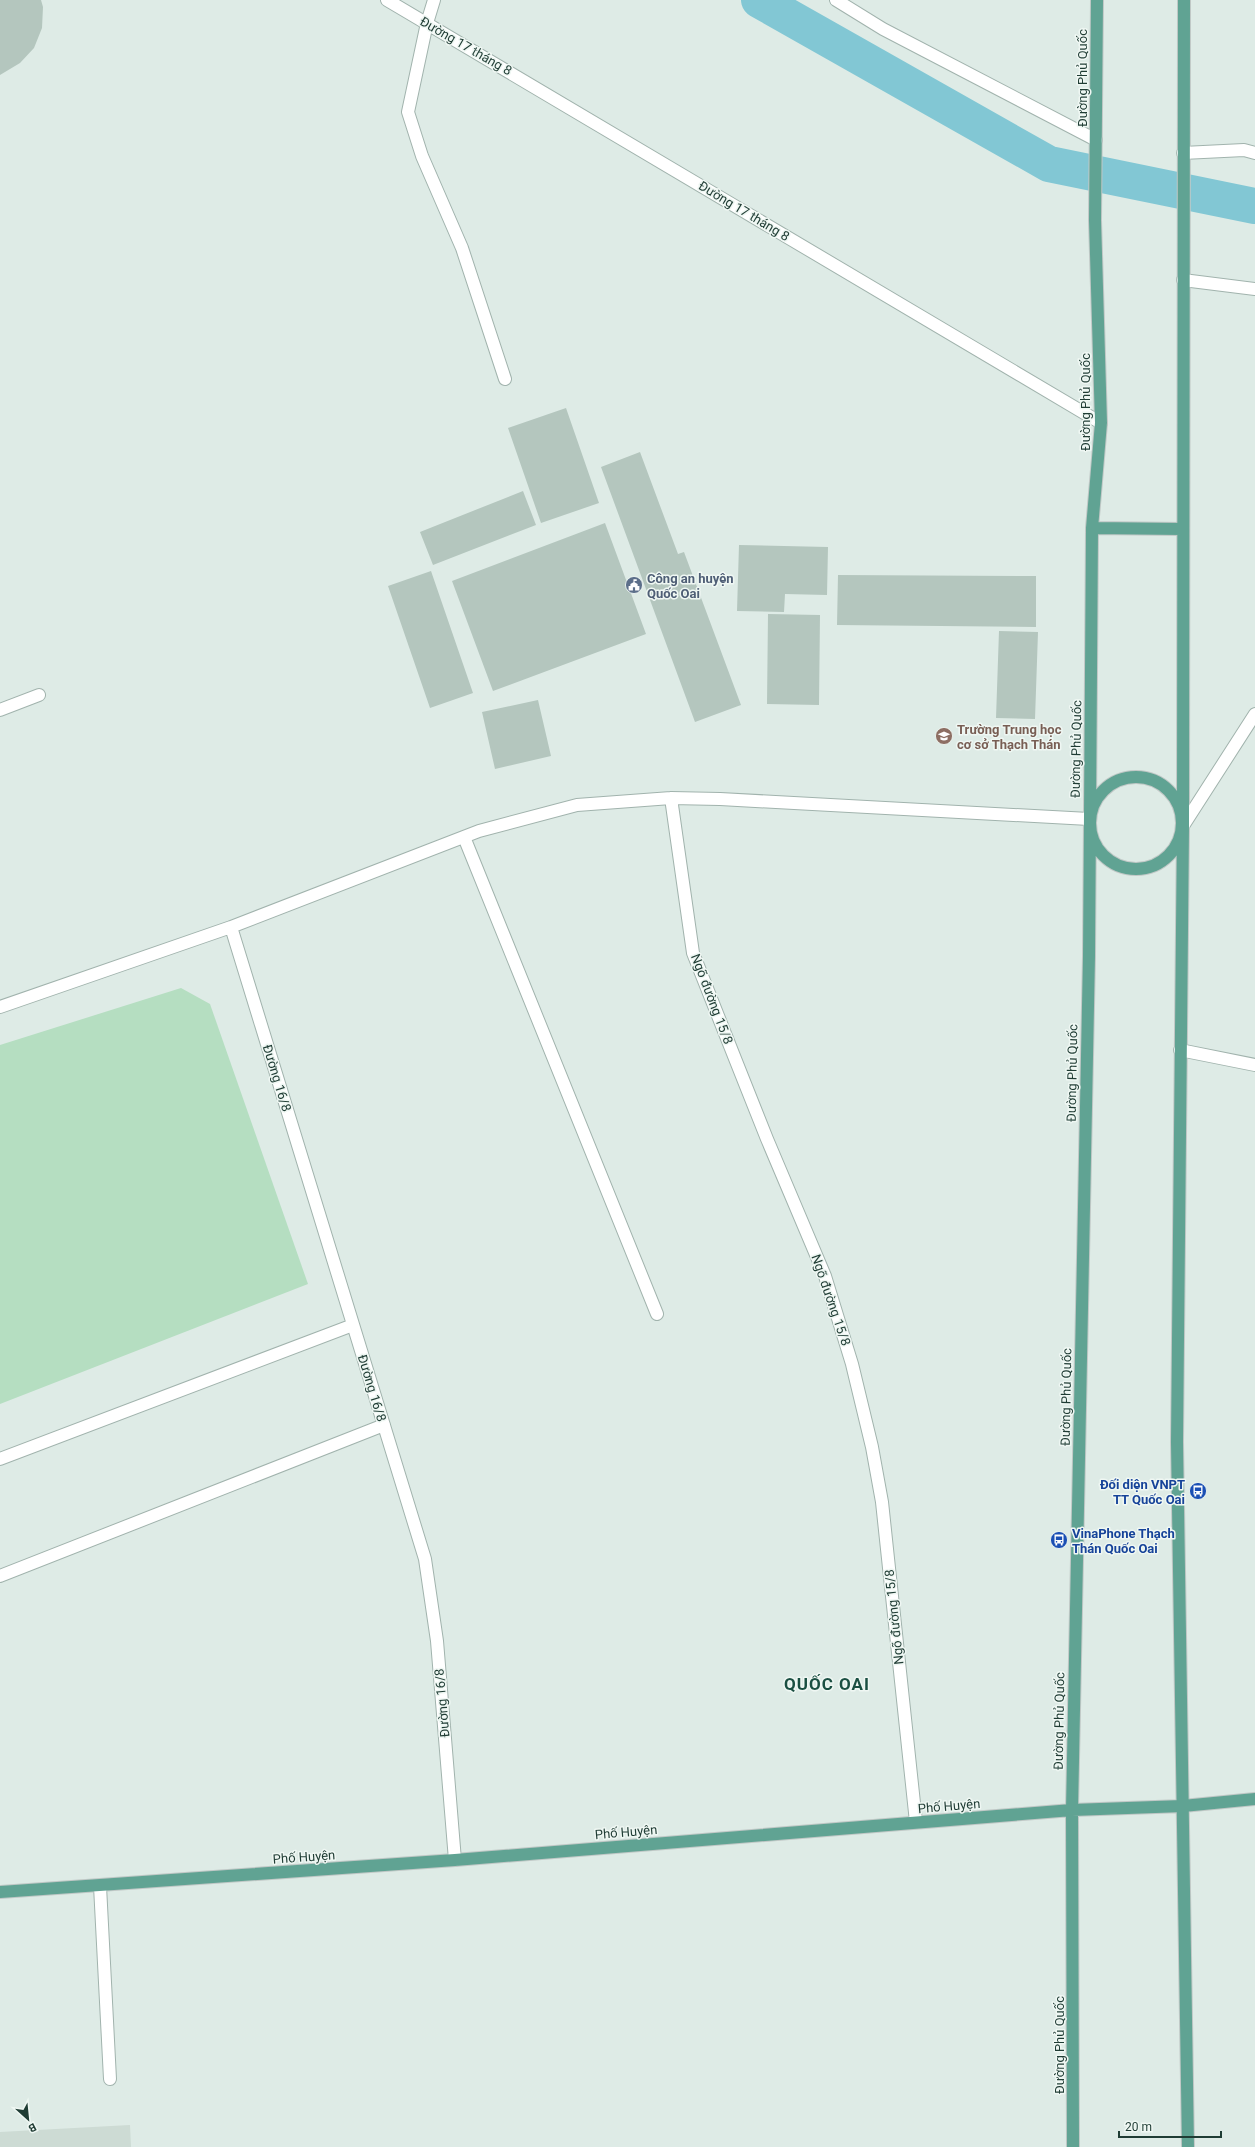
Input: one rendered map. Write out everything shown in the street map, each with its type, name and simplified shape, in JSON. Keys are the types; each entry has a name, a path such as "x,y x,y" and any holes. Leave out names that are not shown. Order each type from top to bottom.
{"main road":[{"name":"Đường Phủ Quốc","path":"1073,2147 1072,1810 1089,964 1092,528 1101,422 1095,220 1097,0"},
{"path":"1184,0 1182,826 1177,1442 1188,2147"},
{"path":"1092,528 1183,529"},
{"path":"1140,776 1154,780 1166,787 1175,798 1181,811 1182,826 1179,839 1172,852 1161,861 1148,867 1133,869 1119,866 1107,858 1097,847 1092,834 1089,819 1101,793 1112,784 1125,778 1140,776"},
{"name":"Phố Huyện","path":"0,1892 455,1860 1072,1810 1183,1806 1255,1799"}],"street":[{"name":"Đường 17 tháng 8","path":"387,0 1101,422"},
{"path":"434,0 427,23 408,112 422,156 462,248 506,379"},
{"path":"836,0 883,29 1096,141"},
{"path":"1183,154 1244,150 1255,153"},
{"path":"1183,280 1255,289"},
{"path":"0,710 39,695"},
{"path":"1182,826 1255,714"},
{"path":"0,1007 231,927 479,831 577,805 671,798 785,801 1089,819"},
{"name":"Ngõ đường 15/8","path":"671,798 693,953 766,1139 825,1276 852,1364 872,1447 882,1502 916,1822"},
{"path":"464,837 657,1314"},
{"name":"Đường 16/8","path":"231,927 426,1559 437,1641 455,1860"},
{"path":"1180,1050 1255,1065"},
{"path":"0,1459 353,1325"},
{"path":"0,1576 384,1425"},
{"path":"100,1886 110,2079"}],"shaded area":[{"path":"130,2125 131,2147 0,2147 0,2132"}],"green space":[{"path":"181,988 210,1004 308,1284 0,1404 0,1045"}],"building":[{"path":"0,0 41,0 43,7 42,28 34,48 20,63 0,75"},
{"path":"566,408 599,503 541,523 508,428"},
{"path":"640,452 678,554 684,552 741,705 695,722 601,467"},
{"path":"523,491 536,525 433,565 420,532"},
{"path":"605,523 646,634 493,691 452,581"},
{"path":"739,545 828,547 827,595 785,594 784,612 737,611"},
{"path":"431,571 473,693 430,708 388,586"},
{"path":"838,575 1036,576 1036,627 837,625"},
{"path":"768,614 820,615 819,705 767,704"},
{"path":"999,631 1038,632 1035,719 996,718"},
{"path":"538,700 551,756 495,769 482,712"}],"waterway":[{"path":"759,0 1049,164 1255,206"}],"place":[{"name":"Công an huyện Quốc Oai","path":"634,585"},
{"name":"Trường Trung học cơ sở Thạch Thán","path":"944,736"},
{"name":"Đối diện VNPT TT Quốc Oai","path":"1198,1491"},
{"name":"VinaPhone Thạch Thán Quốc Oai","path":"1059,1540"}],"district":[{"name":"QUỐC OAI","path":"827,1684"}]}
